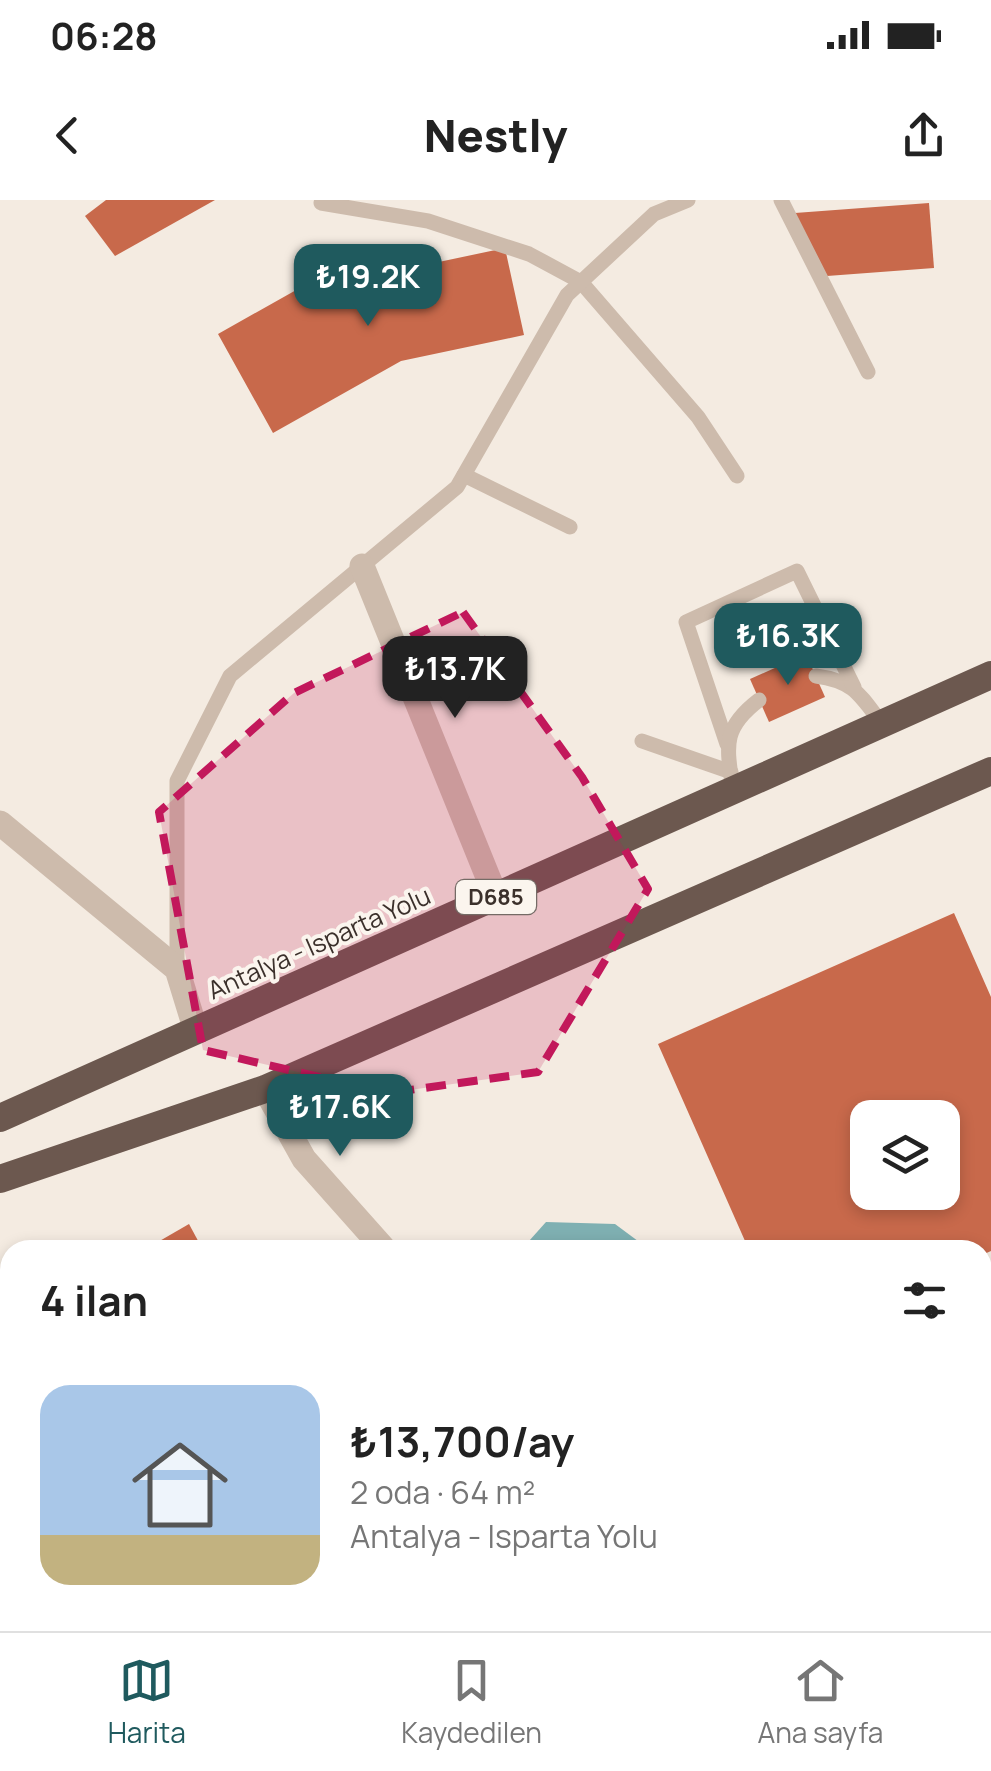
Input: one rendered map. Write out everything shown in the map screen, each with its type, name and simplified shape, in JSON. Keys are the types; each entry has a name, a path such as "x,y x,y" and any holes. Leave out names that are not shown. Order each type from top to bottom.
{"highway":[{"name":"Antalya - Isparta Yolu","path":"0,1118 496,897 732,781 882,724 991,675"},
{"path":"0,1180 265,1090 991,771"}],"street":[{"path":"362,566 496,897"},
{"path":"0,823 177,970 196,1032"},
{"path":"265,1090 304,1159 376,1240"}],"lane":[{"path":"177,970 177,781 230,676 457,488 567,295 654,214 688,200"},
{"path":"781,200 868,372"},
{"path":"321,204 428,221 528,254 581,282 698,417 737,476"},
{"path":"464,475 570,527"},
{"path":"732,781 727,744 686,622 797,570 854,687 882,724"},
{"path":"816,676 854,687"},
{"path":"727,744 740,715 759,700"},
{"path":"642,741 732,781"}],"highlighted area":[{"path":"463,612 582,777 648,889 538,1072 388,1093 203,1050 159,812 294,693"}],"water":[{"path":"546,1222 615,1224 637,1240 530,1240"}],"building":[{"path":"106,200 215,200 115,256 85,216"},
{"path":"929,203 934,268 827,276 795,213"},
{"path":"505,248 524,335 401,361 273,433 218,334 353,258 363,278"},
{"path":"806,654 825,697 769,722 750,679"},
{"path":"954,913 991,997 991,1240 745,1240 658,1044"},
{"path":"189,1224 198,1240 161,1240"}]}
